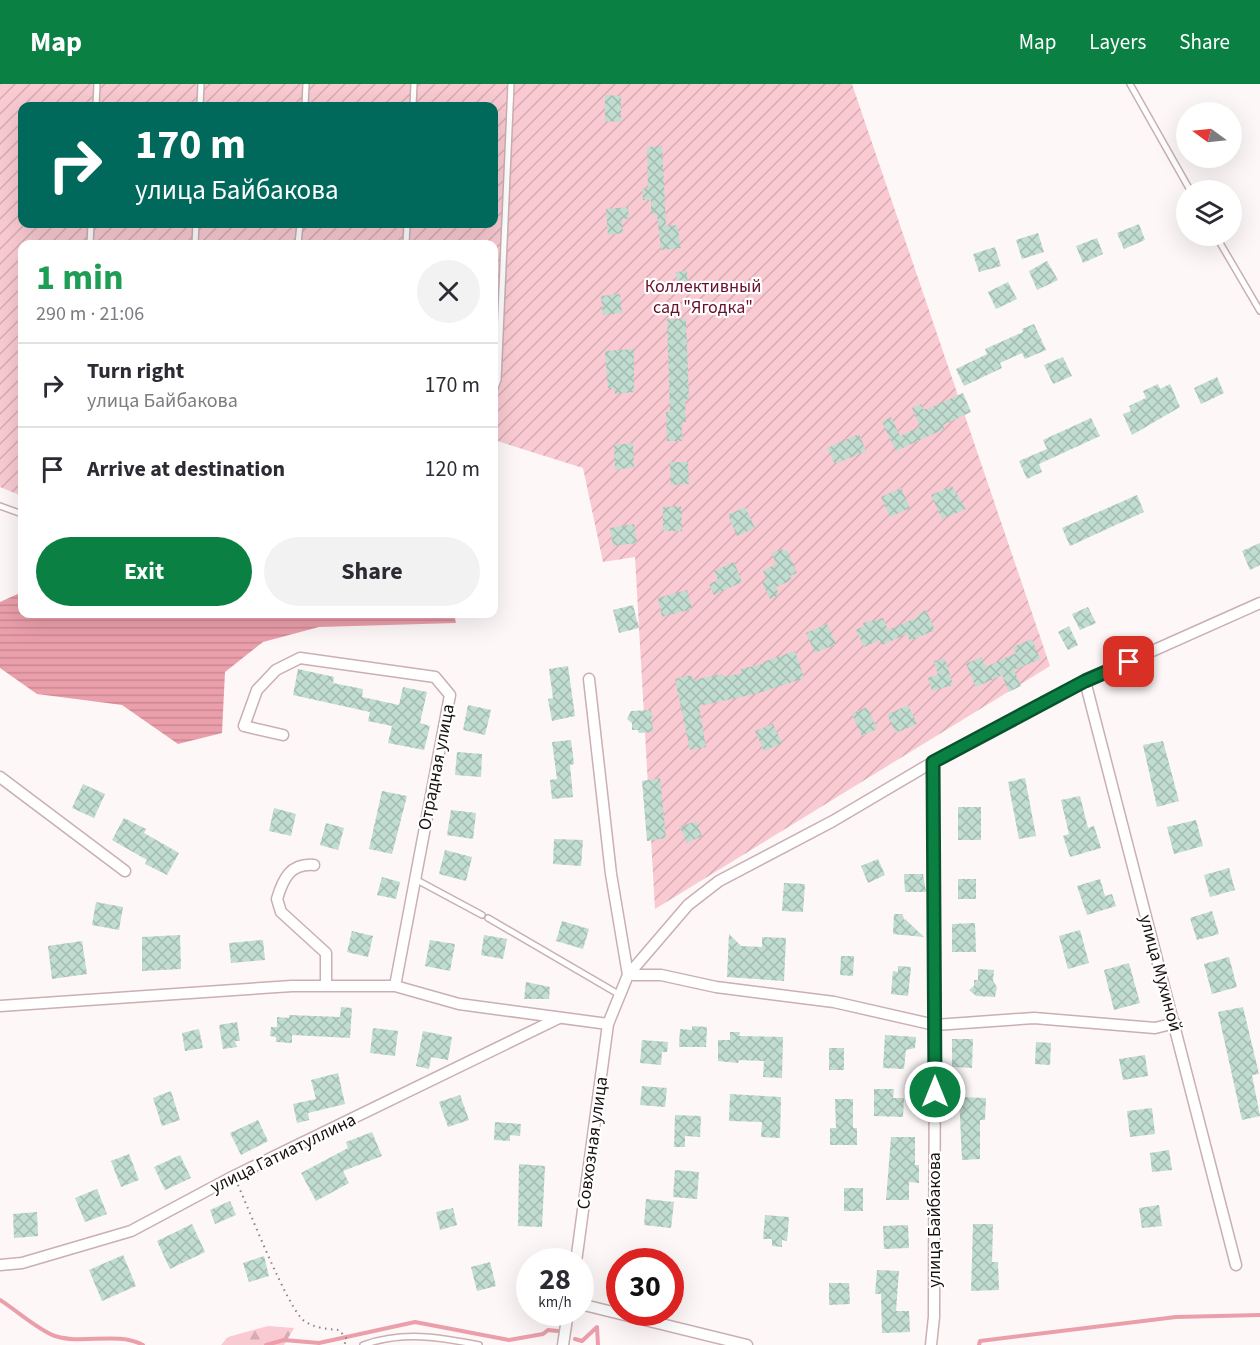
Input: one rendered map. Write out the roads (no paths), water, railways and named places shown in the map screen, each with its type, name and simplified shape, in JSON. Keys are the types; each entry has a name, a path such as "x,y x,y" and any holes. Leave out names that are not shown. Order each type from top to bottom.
{"street":[{"path":"0,1006 326,986 395,986 459,1004 608,1024 628,975 688,905 719,881 833,821 933,762 1085,681 1260,603"},
{"name":"Отрадная улица","path":"283,735 244,726 257,690 276,670 300,658 435,677 450,695 395,986"},
{"path":"589,679 612,874 628,975"},
{"name":"улица Мухиной","path":"1085,681 1236,1265"},
{"name":"улица Байбакова","path":"931,1345 934,1317 933,762"},
{"path":"0,777 125,870"},
{"path":"314,865 302,864 289,871 277,899 281,912 326,953 326,986"},
{"path":"628,975 661,975 716,987 834,1002 935,1025 1034,1018 1155,1028 1175,1023"},
{"name":"улица Гатиатуллина","path":"0,1265 22,1263 130,1231 234,1176 560,1018"},
{"name":"Совхозная улица","path":"578,1248 608,1024"},
{"path":"594,1307 747,1345"},
{"path":"563,1345 566,1326"}],"lane":[{"path":"96,102 97,84"},
{"path":"200,102 201,84"},
{"path":"305,102 306,84"},
{"path":"413,102 414,84"},
{"path":"498,380 511,84"},
{"path":"1130,84 1184,180"},
{"path":"1222,246 1260,311"},
{"path":"0,506 18,513"},
{"path":"415,879 485,916 620,995"},
{"path":"363,1345 398,1336 422,1335 479,1345"}],"waterway":[{"path":"0,1300 34,1325 55,1336 77,1339 122,1339 143,1345"},
{"path":"979,1345 980,1341 1176,1317 1260,1315"},
{"path":"266,1345 284,1340 319,1343 415,1322 509,1340 543,1334 548,1330 558,1331"},
{"path":"575,1339 582,1341 597,1327 598,1345"}],"park label":[{"name":"Коллективный сад \"Ягодка\"","path":"703,296"}]}
